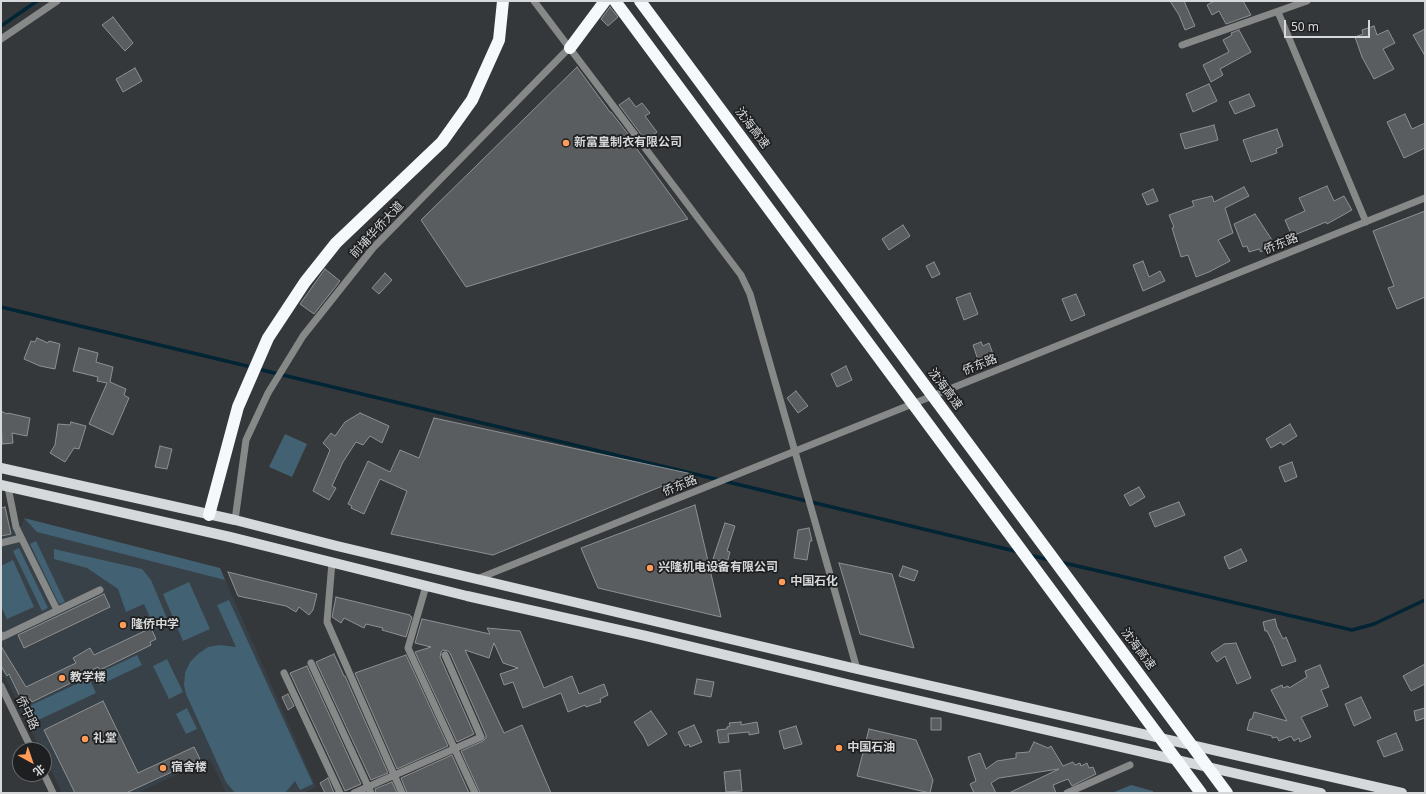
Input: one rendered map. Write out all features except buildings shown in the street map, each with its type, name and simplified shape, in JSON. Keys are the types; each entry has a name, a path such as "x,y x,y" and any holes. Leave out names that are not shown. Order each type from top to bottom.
{"highway":[{"path":"209,515 238,407 268,338 305,282 336,243 442,142 472,100 499,40 503,1"},
{"path":"570,48 605,1"},
{"path":"614,1 1201,793"},
{"name":"沈海高速","path":"640,1 1227,793"}],"main road":[{"path":"1,468 234,520 337,546 857,668 1402,793"},
{"path":"4,486 230,537 426,586 1321,793"}],"street":[{"path":"1,39 57,1"},
{"path":"534,1 741,275 750,294 857,668"},
{"name":"前埔华侨大道","path":"234,520 246,440 268,393 303,336 373,248 570,48 614,1"},
{"path":"1182,45 1307,1"},
{"path":"1278,12 1366,222"},
{"name":"侨东路","path":"477,579 1425,198"},
{"path":"4,486 16,527 57,610"},
{"path":"1,543 22,538"},
{"path":"332,562 327,622 402,793"},
{"path":"426,586 408,648 475,793"},
{"path":"1,635 2,637 100,590"},
{"path":"354,793 370,790 394,775 481,737 445,655"},
{"path":"311,663 370,790"},
{"path":"284,673 340,793"},
{"name":"侨中路","path":"1,686 28,742"},
{"path":"1067,793 1130,765"},
{"path":"48,782 54,793"}],"shaded area":[{"path":"285,434 307,444 292,477 269,467"},
{"name":"隆侨中学","path":"24,518 220,568 316,787 304,793 226,793 210,759 138,793 62,793 52,772 52,742 37,742 1,669 1,520 10,528 22,526"},
{"path":"24,518 220,568 225,580 37,532"},
{"path":"36,541 65,602 59,604 30,544"},
{"path":"19,548 48,608 42,611 13,551"},
{"path":"54,549 142,569 151,580 169,623 155,629 144,604 126,612 118,589 87,568 54,559"},
{"path":"13,560 34,607 7,619 1,606 1,566"},
{"path":"189,582 210,629 183,641 163,594"},
{"path":"229,600 313,784 300,790 295,781 285,793 235,793 226,782 186,694 184,685 185,673 190,662 198,654 208,647 219,645 236,647 217,605"},
{"path":"137,655 142,665 100,685 95,675"},
{"path":"167,659 183,692 169,699 153,666"},
{"path":"89,678 96,693 32,723 25,708"},
{"path":"187,708 197,729 186,734 176,714"},
{"path":"1131,785 1153,791 1153,793 1112,793"}],"waterway":[{"path":"1,26 37,1"},
{"path":"1,307 247,366"},
{"path":"262,370 1019,552"},
{"path":"1029,555 1050,560"},
{"path":"1060,562 1352,630 1374,624 1425,600"}],"place":[{"name":"新富皇制衣有限公司","path":"566,143"},
{"name":"兴隆机电设备有限公司","path":"650,568"},
{"name":"中国石化","path":"782,582"},
{"name":"隆侨中学","path":"123,625"},
{"name":"教学楼","path":"62,678"},
{"name":"礼堂","path":"85,739"},
{"name":"中国石油","path":"839,748"},
{"name":"宿舍楼","path":"163,768"}]}
